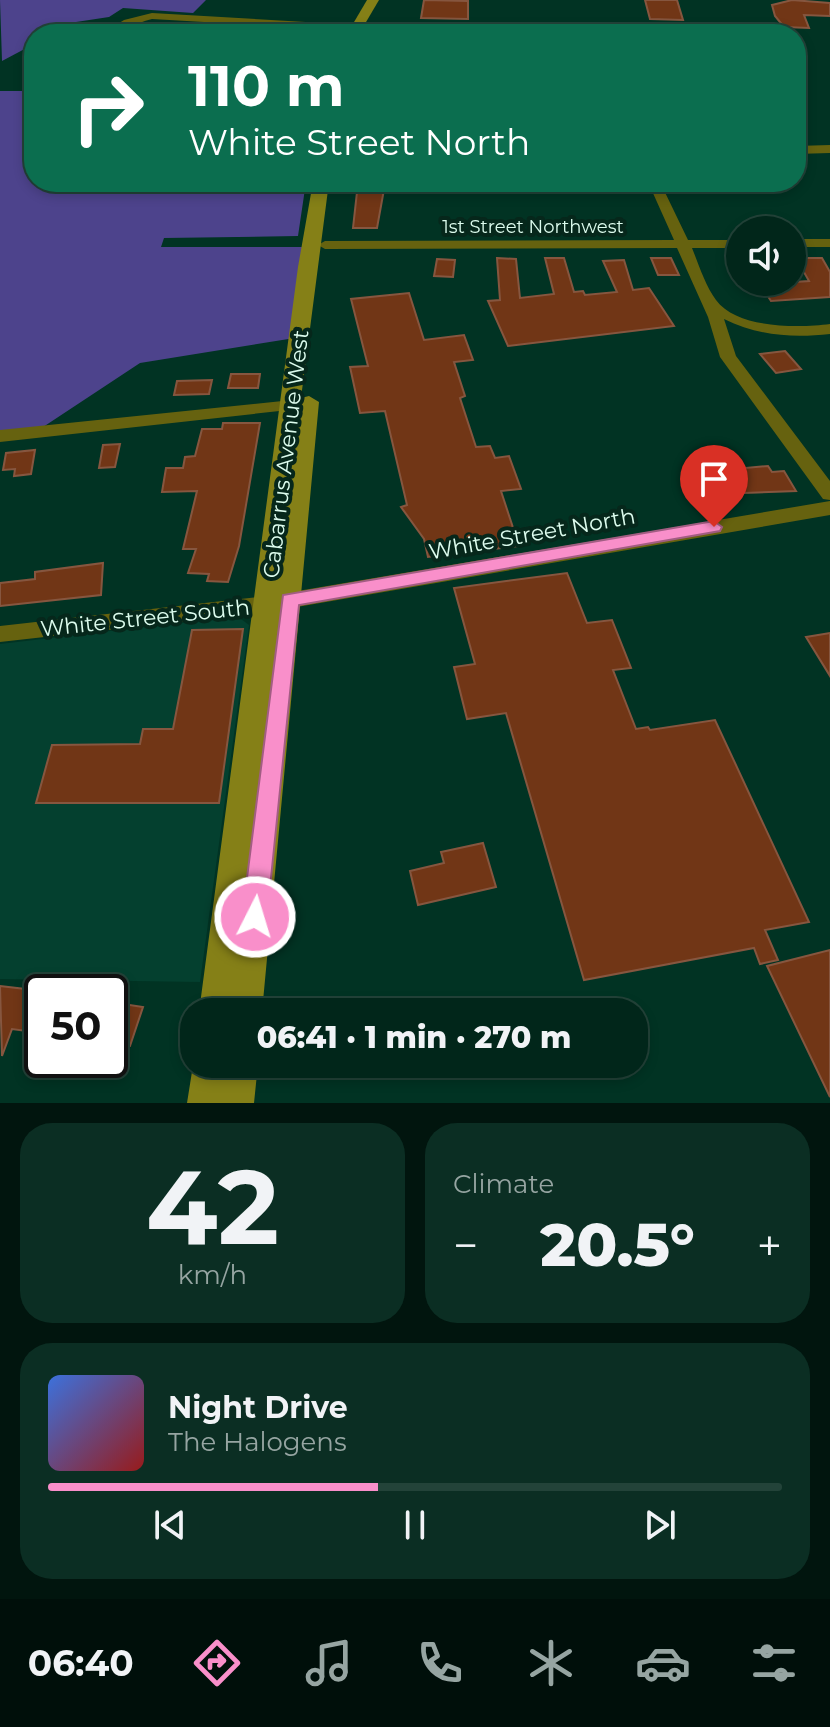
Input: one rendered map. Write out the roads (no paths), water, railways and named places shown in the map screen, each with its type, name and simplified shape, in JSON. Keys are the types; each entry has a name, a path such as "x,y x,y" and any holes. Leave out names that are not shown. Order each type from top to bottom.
{"main road":[{"path":"364,24 373,0"},
{"path":"366,24 385,0"},
{"name":"Cabarrus Avenue West","path":"246,998 292,405 320,192"},
{"name":"Cabarrus Avenue West","path":"218,998 279,602 333,192"},
{"path":"205,1103 208,1078"},
{"path":"236,1103 239,1078"}],"street":[{"path":"124,24 152,16 263,24"},
{"path":"806,150 830,150"},
{"path":"658,192 709,304 723,320 728,357 830,494"},
{"path":"806,243 830,243"},
{"name":"1st Street Northwest","path":"325,245 726,244"},
{"path":"723,320 777,333 830,329"},
{"path":"0,436 292,405"},
{"name":"White Street North","path":"279,602 830,508"},
{"name":"White Street South","path":"0,634 279,602"}]}
